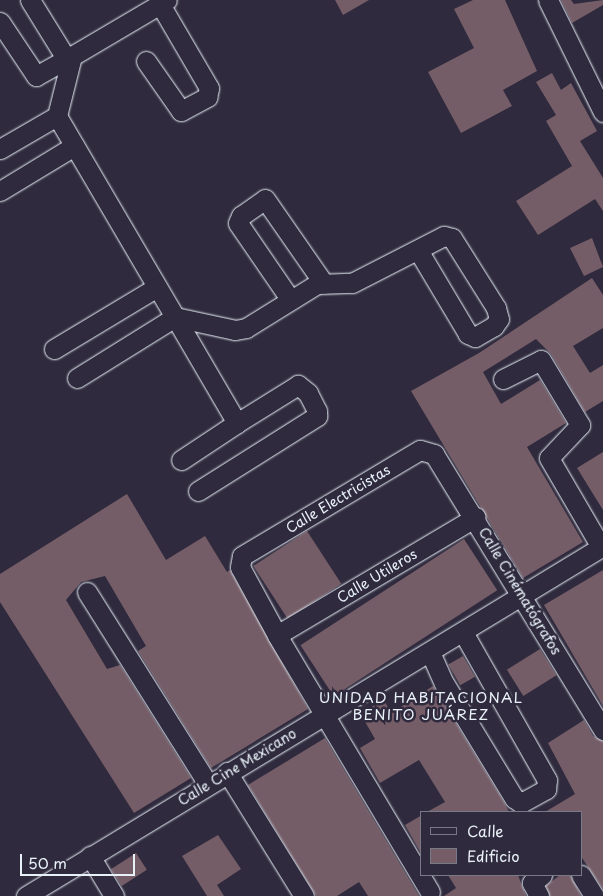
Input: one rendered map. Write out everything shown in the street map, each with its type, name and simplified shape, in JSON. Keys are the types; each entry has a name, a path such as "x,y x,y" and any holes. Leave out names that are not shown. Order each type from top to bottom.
{"street":[{"path":"30,0 70,58 58,116 237,423"},
{"path":"548,0 603,112"},
{"path":"0,22 36,76 70,58 163,2 209,88 207,97 181,111 146,61"},
{"path":"0,149 58,116"},
{"path":"0,191 74,146"},
{"path":"290,299 238,223 240,216 265,199 324,284"},
{"path":"77,378 175,317 235,330 246,328 290,299 324,284 352,283 444,236 452,238 496,308 499,319 494,326 475,337 468,334 418,250"},
{"path":"54,349 157,287"},
{"path":"503,380 541,360 580,425 549,458 602,546"},
{"path":"181,460 298,385 308,393 317,411 317,416 198,491"},
{"name":"Calle Electricistas","path":"277,635 240,567 242,556 420,450 434,454"},
{"name":"Calle Cinématógrafos","path":"434,454 476,517 603,730"},
{"name":"Calle Utileros","path":"277,635 476,517"},
{"name":"Calle Cine Mexicano","path":"26,896 325,713 524,597 602,546"},
{"path":"87,592 208,784"},
{"path":"430,652 444,684 514,798 521,803 546,789 547,780 463,632"},
{"path":"277,635 420,875"},
{"path":"227,772 304,896"},
{"path":"90,856 114,896"},
{"path":"421,876 430,892"},
{"path":"539,896 532,883 541,876"},
{"path":"582,876 594,896"}],"building":[{"path":"335,0 369,0 343,15"},
{"path":"473,0 505,0 537,71 503,90 512,106 461,133 428,72 474,48 454,9"},
{"path":"561,0 571,0 574,4 603,0 603,5 572,23"},
{"path":"552,73 561,90 571,83 597,131 580,141 603,178 603,211 595,199 538,235 516,201 572,166 546,121 556,115 536,82"},
{"path":"592,238 603,267 584,276 570,248"},
{"path":"592,278 603,295 603,328 573,346 590,373 603,365 603,401 585,412 551,354 536,339 483,372 501,404 540,380 566,423 527,447 583,542 523,578 411,391 479,353"},
{"path":"603,452 603,510 577,468"},
{"path":"127,494 166,560 205,536 227,572 230,570 308,709 211,768 138,651 146,646 105,576 81,582 66,600 107,669 120,665 191,778 134,813 0,602 0,574"},
{"path":"307,531 341,584 288,619 253,566"},
{"path":"464,539 497,590 334,696 300,645"},
{"path":"603,570 603,706 544,605"},
{"path":"540,649 556,675 523,696 507,670"},
{"path":"463,656 475,677 460,685 448,664"},
{"path":"433,686 508,811 429,811 445,802 419,760 380,783 360,748 375,739 360,713 384,700 391,713"},
{"path":"584,720 593,736 603,741 603,889 583,859 583,811 547,811 575,794 548,743"},
{"path":"325,738 419,896 368,896 359,882 337,896 316,896 248,785"},
{"path":"420,816 420,851 405,825"},
{"path":"218,835 241,869 217,885 224,896 207,896 182,856"},
{"path":"136,853 147,870 122,886 111,869"},
{"path":"449,876 518,876 526,896 444,896 456,888"},
{"path":"559,876 571,876 581,896 550,896 546,886"}],"district":[{"name":"UNIDAD HABITACIONAL BENITO JUÁREZ","path":"421,704"}]}
